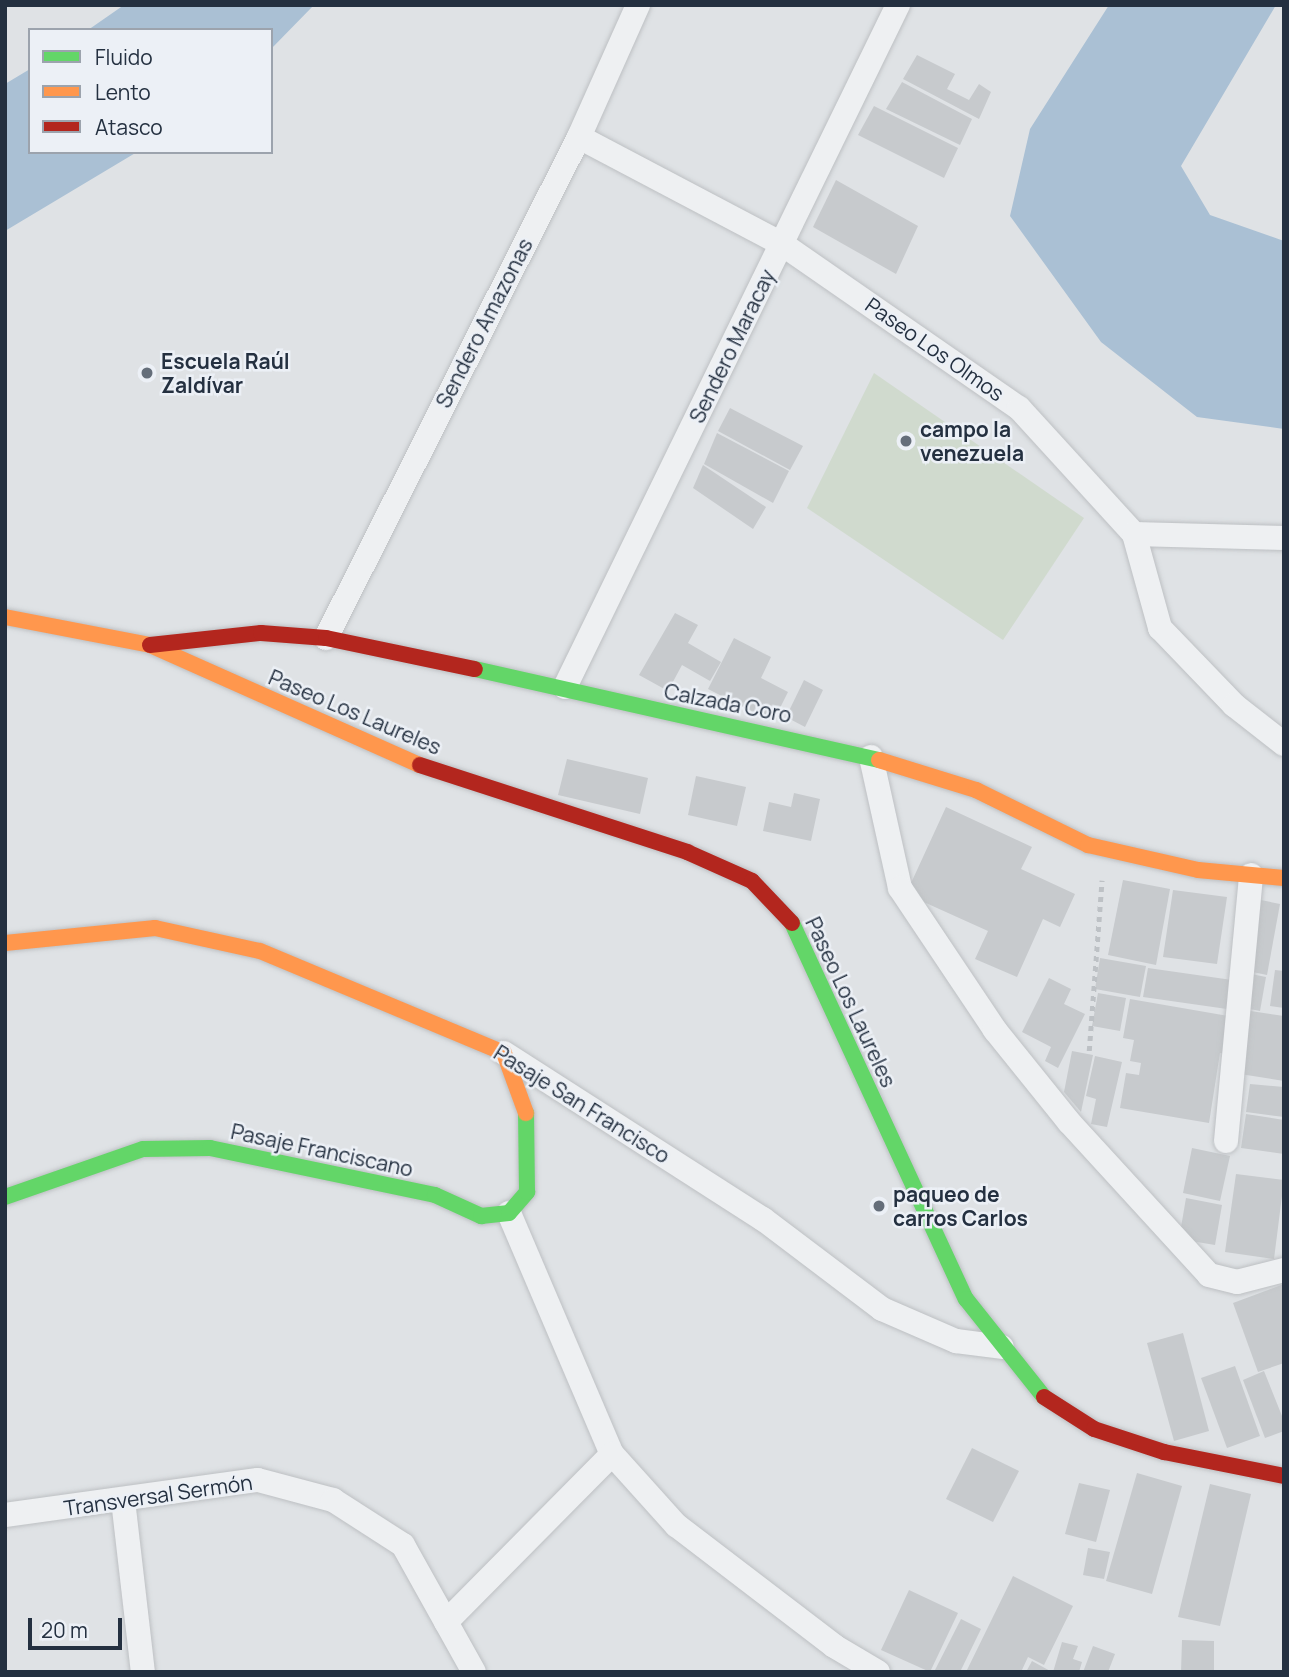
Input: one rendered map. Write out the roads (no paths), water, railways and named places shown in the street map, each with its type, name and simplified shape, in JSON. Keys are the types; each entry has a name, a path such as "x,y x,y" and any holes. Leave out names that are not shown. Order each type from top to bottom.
{"street":[{"name":"Sendero Amazonas","path":"326,638 579,137 638,5"},
{"name":"Sendero Maracay","path":"565,687 898,5"},
{"name":"Paseo Los Olmos","path":"579,137 782,244 1019,408 1134,534 1160,628 1234,705 1284,744"},
{"path":"1134,534 1284,538"},
{"name":"Paseo Los Laureles","path":"5,617 150,645 422,766 687,852 752,881 786,913 966,1299 1035,1391 1094,1429 1164,1452 1284,1476"},
{"name":"Calzada Coro","path":"150,645 261,634 326,638 565,687 870,757 976,790 1104,848 1251,875 1284,878"},
{"path":"870,757 900,888 995,1030 1061,1112 1209,1275 1237,1282 1284,1270"},
{"path":"1226,1140 1251,875"},
{"name":"Pasaje San Francisco","path":"5,943 97,929 155,928 214,937 504,1053 763,1219 883,1309 956,1341 1002,1347"},
{"path":"504,1053 524,1099 531,1144 527,1192 509,1213 612,1454 676,1525 834,1646 878,1672"},
{"name":"Pasaje Franciscano","path":"5,1197 143,1149 210,1149 435,1195 481,1216 509,1213"},
{"path":"446,1622 612,1454"},
{"name":"Transversal Sermón","path":"5,1516 258,1480 333,1500 403,1545 474,1672"},
{"path":"123,1500 144,1672"}],"water":[{"path":"124,5 314,5 273,47 273,28 91,28"},
{"path":"1109,5 1276,5 1181,166 1210,215 1284,241 1284,429 1197,417 1101,342 1010,216 1030,129"},
{"path":"28,70 28,154 134,154 5,231 5,84"}],"place":[{"name":"Escuela Raúl Zaldívar","path":"147,373"},
{"name":"campo la venezuela","path":"906,441"},
{"name":"paqueo de carros Carlos","path":"879,1206"}]}
